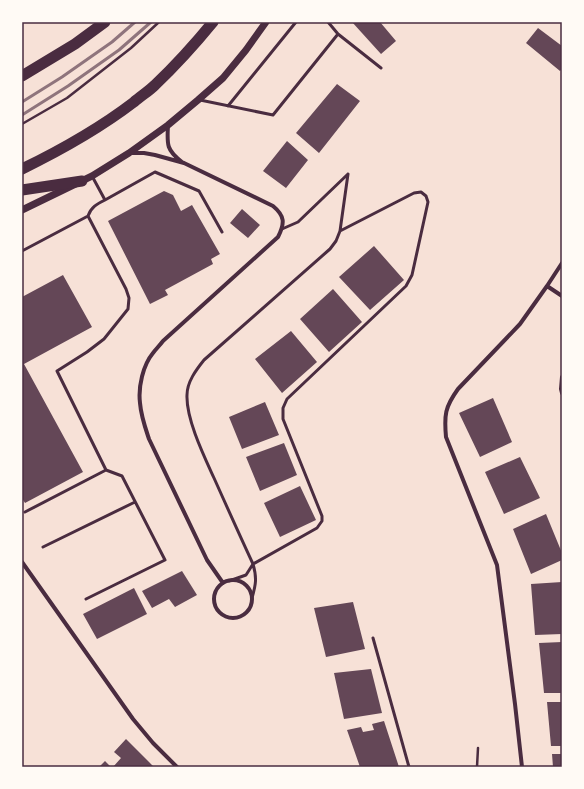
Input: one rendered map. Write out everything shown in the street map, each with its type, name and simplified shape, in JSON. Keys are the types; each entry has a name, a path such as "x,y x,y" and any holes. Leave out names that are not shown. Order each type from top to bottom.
{"highway":[{"path":"22,76 75,44 105,22"},
{"path":"22,169 90,132 154,86 182,58 213,22"},
{"path":"22,190 82,182"}],"street":[{"path":"22,210 82,182 129,153 168,126 223,78 266,22"},
{"path":"168,126 167,138 169,149 175,157 184,163 273,206 280,212 283,221 282,229 278,237 163,341 152,354 144,369 141,385 140,402 142,420 149,439 207,560 223,583"},
{"path":"129,153 144,153 184,163"},
{"path":"522,767 497,565 446,437 444,422 448,404 458,389 520,324 562,263"},
{"path":"547,286 562,296"},
{"path":"562,377 562,393"},
{"path":"22,562 133,719 152,742 177,767"},
{"path":"229,580 242,582 247,586 252,598 248,610 238,617 225,616 220,612 214,600 218,588 229,580"}],"lane":[{"path":"228,106 296,22"},
{"path":"328,22 338,34 381,68"},
{"path":"198,100 273,115 338,34"},
{"path":"22,251 88,216 94,206 155,172 199,191 222,232"},
{"path":"252,598 256,573 195,432 190,419 186,394 190,381 204,360 330,249 336,241 340,230 348,174 298,222 282,229"},
{"path":"92,176 105,200"},
{"path":"229,580 246,575 253,564 317,528 322,521 322,516 283,419 283,408 287,400 406,286 412,275 428,202 426,196 421,192 414,193 340,230"},
{"path":"86,599 165,560 122,476 106,470 56,371 87,352 104,338 128,309 129,298 126,289 88,216"},
{"path":"25,512 106,470"},
{"path":"43,547 135,502"},
{"path":"373,638 409,767"}],"path":[{"path":"22,124 67,98 131,48 159,22"},
{"path":"477,767 478,748"}],"building":[{"path":"352,22 380,22 396,41 381,54"},
{"path":"538,28 562,46 562,69 560,71 526,43"},
{"path":"337,84 360,101 319,153 296,133"},
{"path":"287,141 308,160 286,188 263,171"},
{"path":"164,191 173,195 181,211 192,205 220,254 211,259 213,264 165,290 168,295 150,304 108,221"},
{"path":"242,209 260,225 248,238 230,223"},
{"path":"374,246 404,280 370,310 339,277"},
{"path":"63,275 92,327 24,364 83,472 25,503 22,498 22,297"},
{"path":"333,289 362,322 329,352 300,319"},
{"path":"291,331 317,362 282,393 255,359"},
{"path":"493,398 512,442 480,457 459,413"},
{"path":"265,402 279,435 242,449 229,417"},
{"path":"284,443 297,475 260,491 246,457"},
{"path":"520,457 540,498 504,514 485,472"},
{"path":"300,486 316,520 280,537 264,503"},
{"path":"546,514 562,553 562,560 531,574 513,529"},
{"path":"182,571 197,595 175,607 169,599 152,608 142,591"},
{"path":"562,582 562,634 535,635 531,584"},
{"path":"134,588 147,614 97,639 83,614"},
{"path":"353,602 365,649 326,657 314,608"},
{"path":"562,642 562,693 544,693 539,643"},
{"path":"371,669 382,713 344,719 334,673"},
{"path":"547,702 562,702 562,746 551,746"},
{"path":"384,721 399,767 360,767 347,730 361,727 363,732 374,730 372,724"},
{"path":"126,739 154,767 113,767 121,758 114,752"},
{"path":"552,754 562,754 562,767 553,767"},
{"path":"105,761 111,767 99,767"}],"railway":[{"path":"22,102 62,77 112,42 135,22"},
{"path":"22,115 68,86 119,50 151,22"}]}
